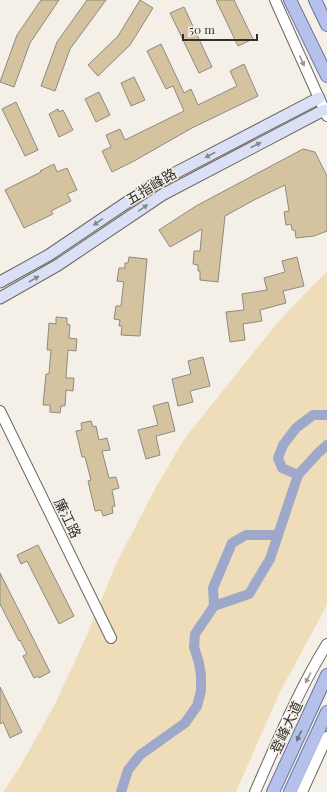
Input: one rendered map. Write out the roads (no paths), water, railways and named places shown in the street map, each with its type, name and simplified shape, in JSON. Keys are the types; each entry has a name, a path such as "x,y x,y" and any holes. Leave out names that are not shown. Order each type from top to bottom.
{"main road":[{"path":"290,0 327,76"},
{"path":"315,0 327,25"},
{"name":"五指峰路","path":"0,282 49,255 154,184 318,98"},
{"name":"五指峰路","path":"0,298 58,265 162,195 326,113"},
{"name":"登峰大道","path":"273,792 327,675"},
{"path":"290,792 327,712"}],"street":[{"path":"275,0 326,113"},
{"name":"廉江路","path":"0,411 111,638"},
{"path":"255,792 288,716 327,644"},
{"path":"302,792 327,737"}],"waterway":[{"path":"121,792 128,770 140,755 185,723 197,706 201,691 201,675 194,647 195,634 214,606 213,588 232,543 246,535 278,535 298,475 282,468 278,458 283,445 296,428 313,415 327,415"},
{"path":"298,475 327,445"},
{"path":"214,606 249,594 270,559 278,535"}]}
